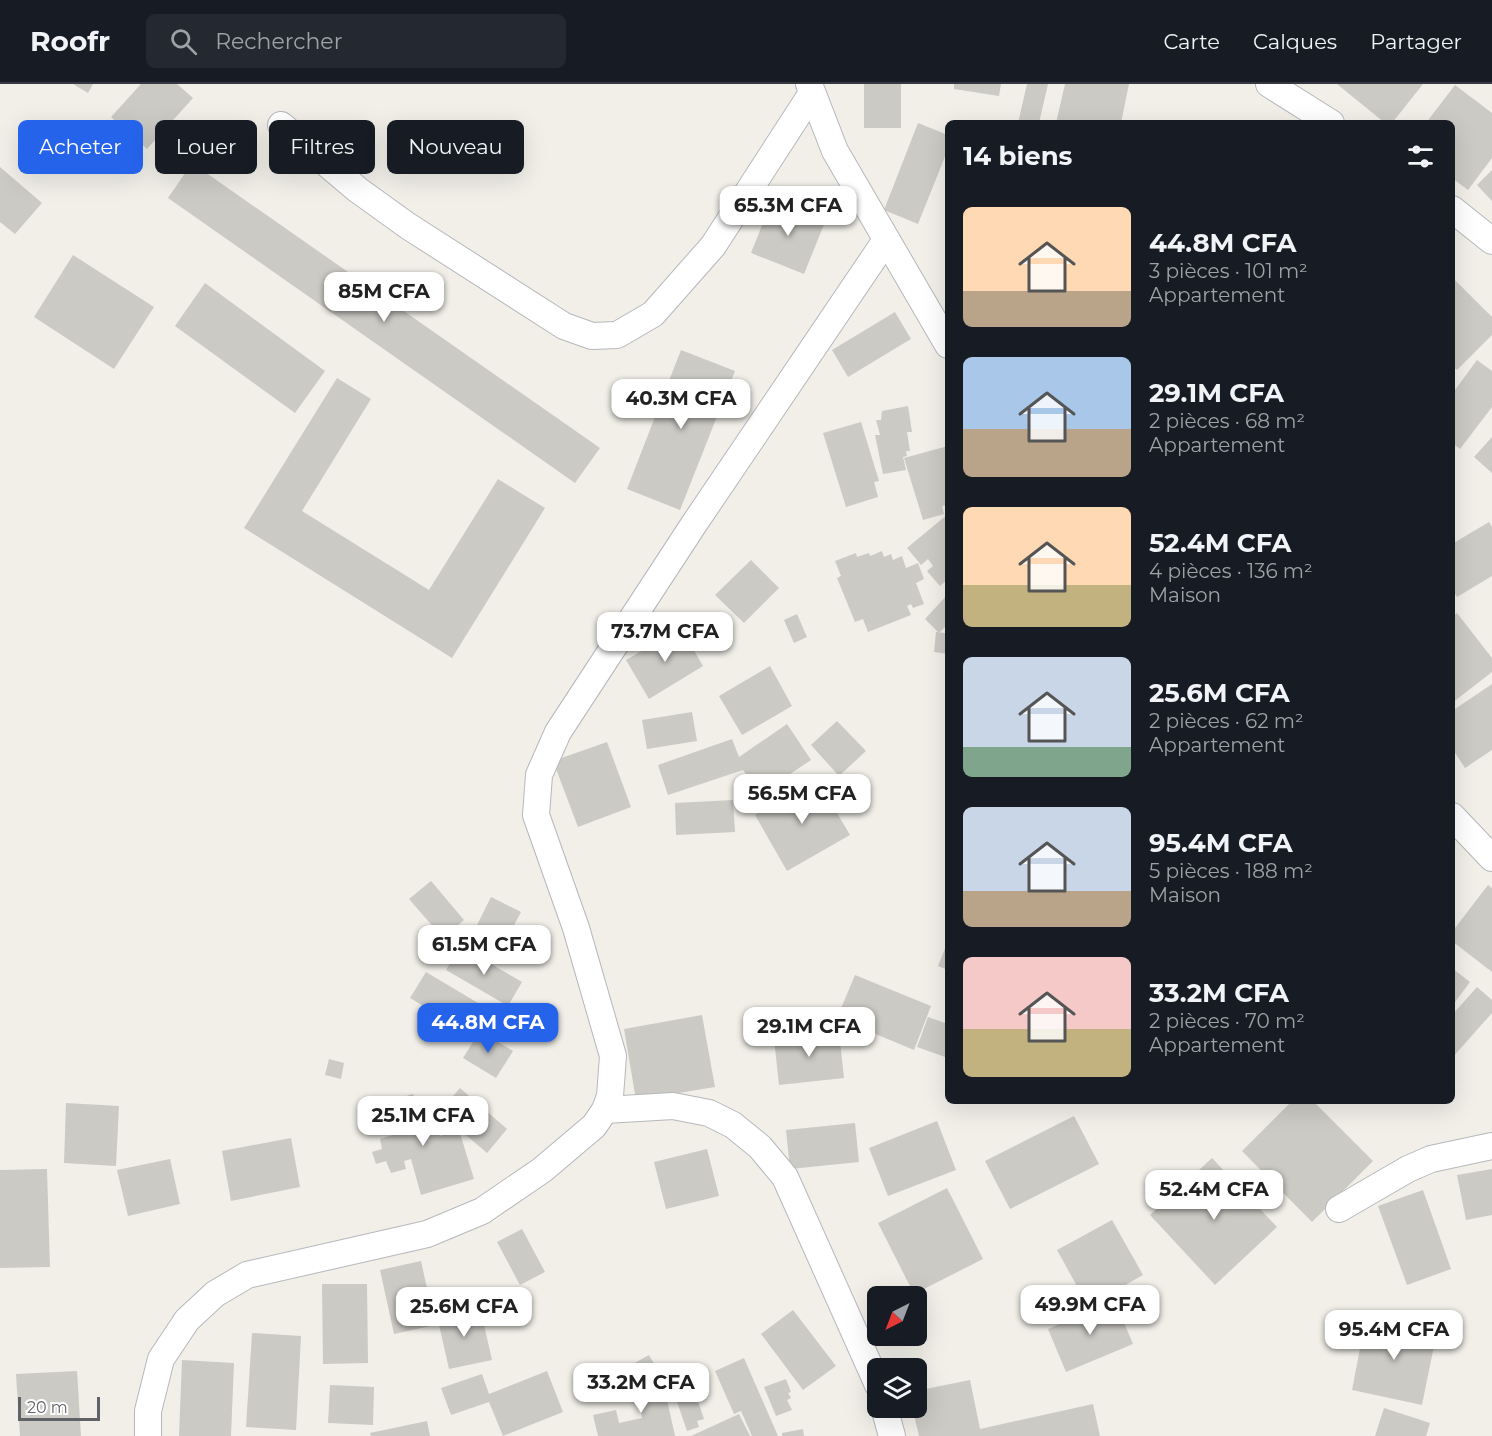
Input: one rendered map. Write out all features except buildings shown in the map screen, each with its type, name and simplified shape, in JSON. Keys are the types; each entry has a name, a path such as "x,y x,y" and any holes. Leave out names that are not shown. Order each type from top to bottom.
{"street":[{"path":"1269,84 1326,120"},
{"path":"339,174 408,226 564,326 592,336 617,335 654,314 713,246 811,89"},
{"path":"811,89 835,151 945,340"},
{"path":"1455,211 1492,241"},
{"path":"148,1436 148,1411 161,1359 187,1320 215,1294 247,1275 427,1234 482,1211 542,1170 594,1126 605,1110 610,1096 613,1056 576,927 536,815 539,775 558,732 694,524 886,240"},
{"path":"1455,819 1492,858"},
{"path":"605,1110 673,1106 709,1113 733,1125 760,1147 785,1177 867,1360"},
{"path":"1339,1209 1408,1169 1431,1159 1492,1146"},
{"path":"887,1418 892,1436"}]}
